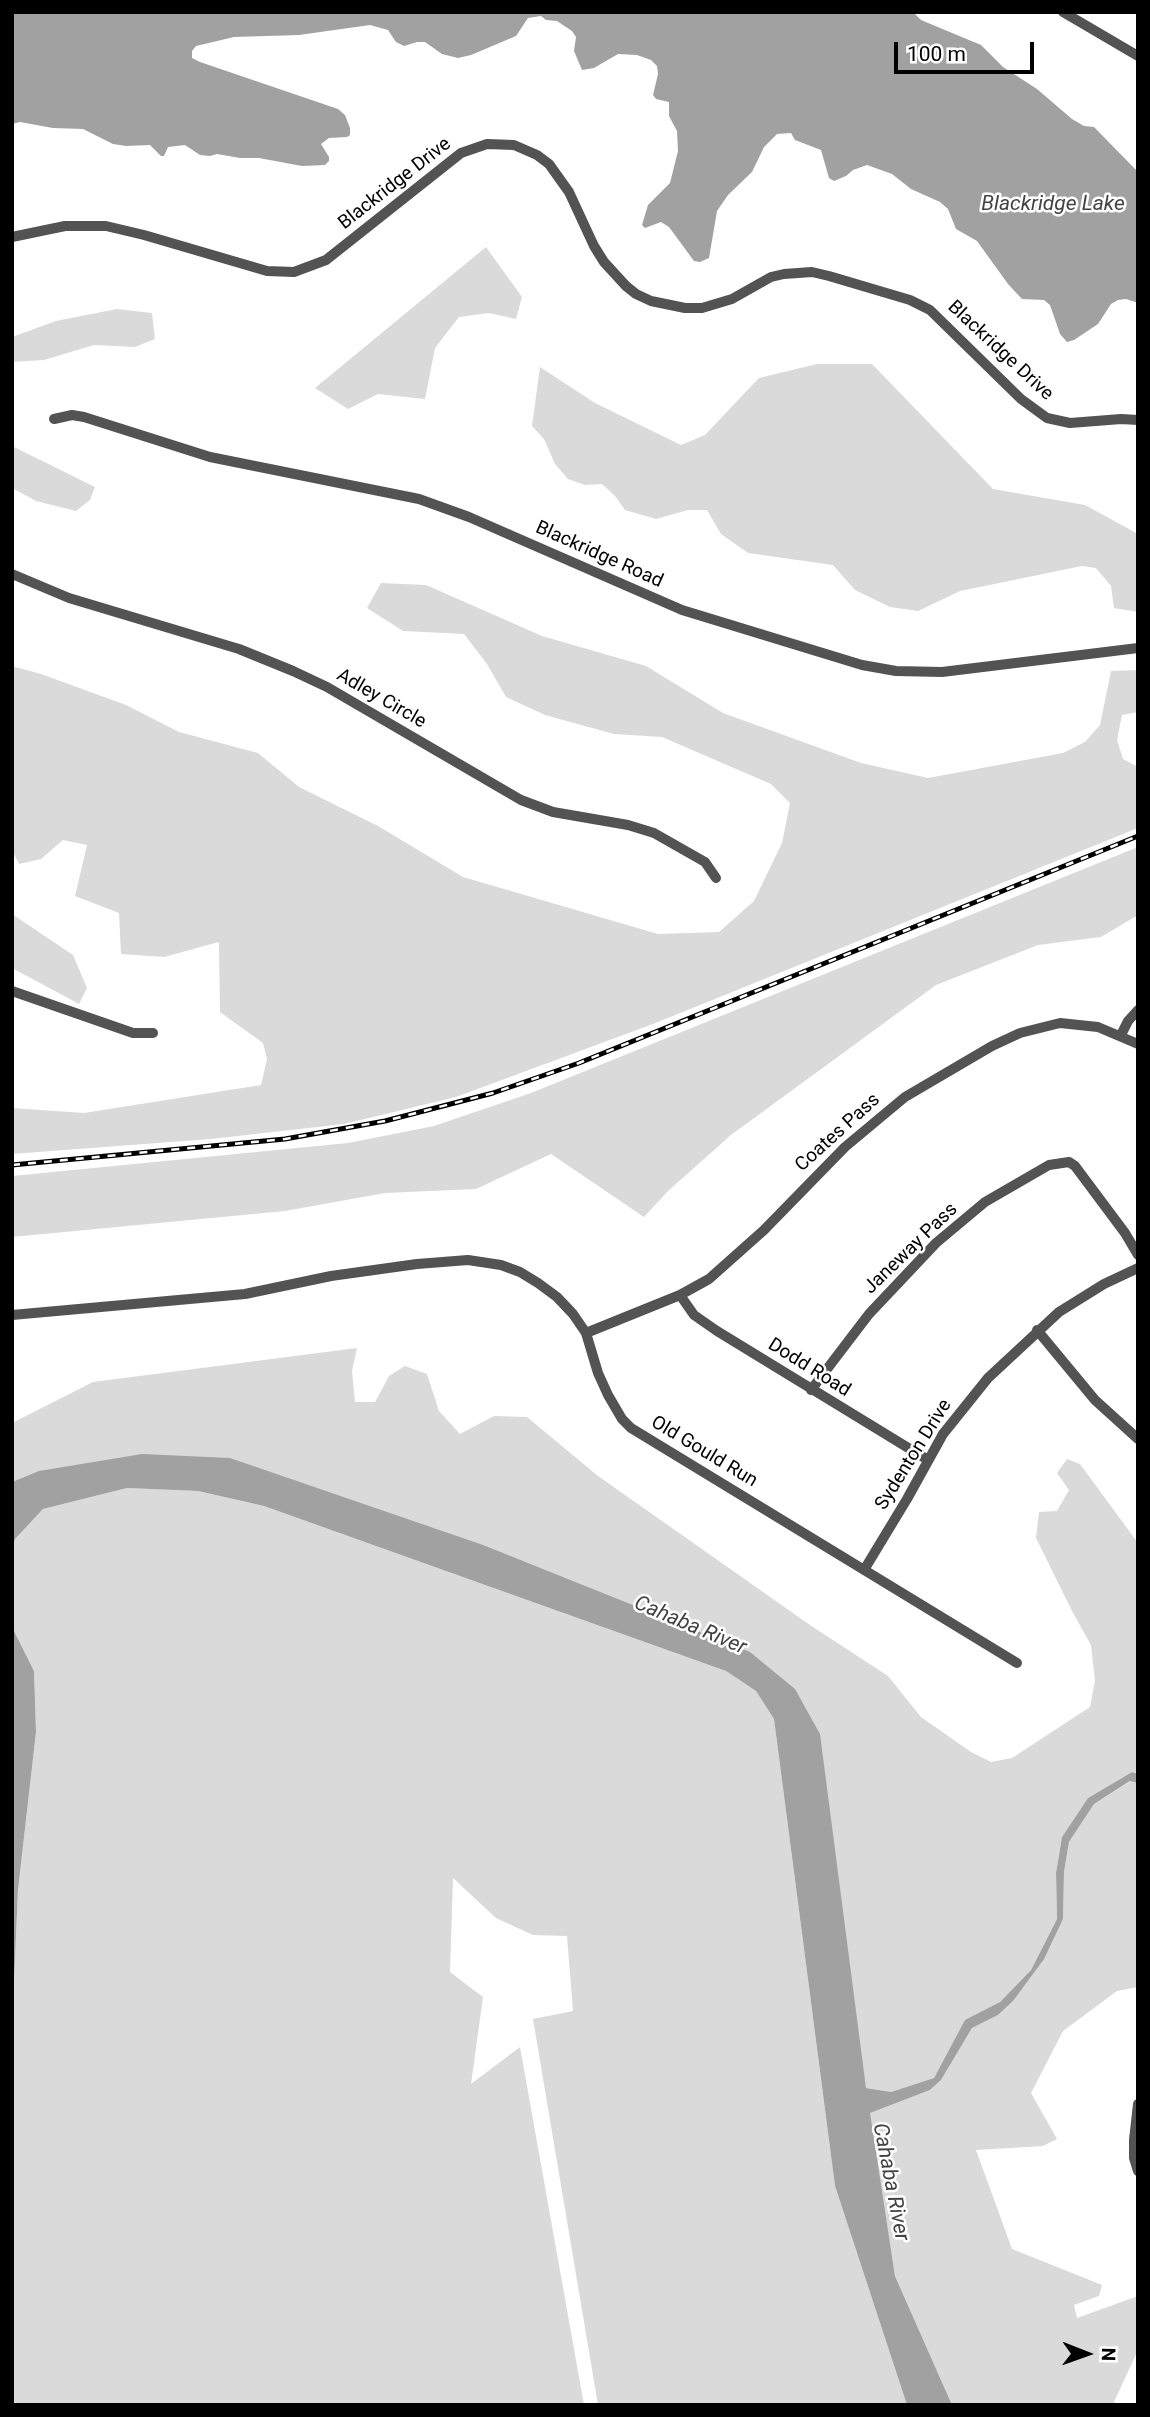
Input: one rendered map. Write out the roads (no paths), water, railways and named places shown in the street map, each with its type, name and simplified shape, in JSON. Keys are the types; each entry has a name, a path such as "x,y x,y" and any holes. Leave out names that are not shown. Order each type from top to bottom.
{"street":[{"path":"1063,12 1138,56"},
{"name":"Blackridge Drive","path":"12,237 65,226 106,226 267,271 293,272 326,260 461,153 487,144 514,145 537,155 549,164 569,192 604,262 626,286 651,301 685,308 702,308 732,299 771,277 799,272 829,275 910,300 930,310 1021,399 1047,418 1070,423 1138,420"},
{"name":"Blackridge Road","path":"54,419 72,415 84,417 210,457 419,499 469,517 682,610 871,667 896,671 942,672 1138,648"},
{"name":"Adley Circle","path":"12,574 69,598 239,649 293,671 383,719 521,800 553,812 628,825 654,833 705,862 716,878"},
{"path":"12,991 133,1033 153,1033"},
{"path":"1121,1035 1138,1010"},
{"name":"Coates Pass","path":"586,1334 680,1295 709,1279 739,1253 845,1147 905,1097 992,1046 1036,1028 1060,1024 1098,1027 1138,1044"},
{"name":"Janeway Pass","path":"811,1390 869,1314 936,1243 985,1202 1049,1165 1069,1162 1075,1166 1125,1233 1138,1255"},
{"name":"Old Gould Run","path":"12,1315 245,1294 331,1276 417,1264 487,1261 520,1272 557,1297 573,1314 586,1334 608,1395 622,1419 631,1428 1017,1663"},
{"name":"Sydenton Drive","path":"864,1570 943,1434 988,1378 1037,1330 1081,1297 1138,1268"},
{"name":"Dodd Road","path":"680,1295 694,1315 811,1390 928,1460"},
{"path":"1037,1330 1095,1400 1138,1439"},
{"path":"1138,2104 1134,2140 1134,2158 1138,2171"}],"water":[{"name":"Blackridge Lake","path":"12,12 913,12 921,20 981,45 1003,67 1037,89 1072,119 1084,126 1094,127 1138,172 1138,303 1126,299 1118,300 1111,304 1098,324 1067,342 1060,334 1050,305 1044,300 1022,299 977,241 956,229 948,209 940,202 911,189 892,174 867,165 834,181 829,178 821,150 795,140 791,133 777,134 764,147 752,172 728,195 717,211 709,258 700,262 694,261 669,227 661,222 645,228 642,225 648,205 670,183 678,151 677,131 669,116 669,102 656,99 653,95 657,66 651,60 637,55 618,54 594,68 582,70 574,51 576,37 572,31 557,21 546,20 541,16 528,18 516,36 458,58 442,54 425,42 404,46 396,42 388,30 370,25 299,35 234,37 196,46 192,51 192,58 200,62 338,109 345,115 350,135 329,138 321,144 329,161 325,165 302,166 259,158 200,155 185,145 168,147 164,156 161,156 150,145 113,144 83,129 53,128 20,122 12,124"},
{"path":"142,1454 230,1458 483,1545 750,1652 795,1689 820,1734 866,2088 891,2092 934,2078 965,2020 1000,2002 1031,1970 1057,1919 1056,1873 1062,1837 1088,1798 1132,1772 1138,1774 1138,1783 1130,1781 1094,1804 1069,1842 1064,1872 1063,1919 1044,1959 1013,2001 998,2015 972,2028 941,2080 930,2090 870,2113 895,2276 952,2405 907,2405 835,2186 774,1719 756,1691 726,1671 264,1506 198,1491 127,1488 43,1509 15,1539 12,1548 12,1482 39,1471"},
{"path":"12,1627 34,1671 36,1732 18,1890 12,2029"}],"railway":[{"path":"12,1165 285,1139 385,1121 493,1093 579,1063 1138,836"}],"water label":[{"name":"Cahaba River","path":"690,1626"},
{"name":"Cahaba River","path":"890,2182"}]}
